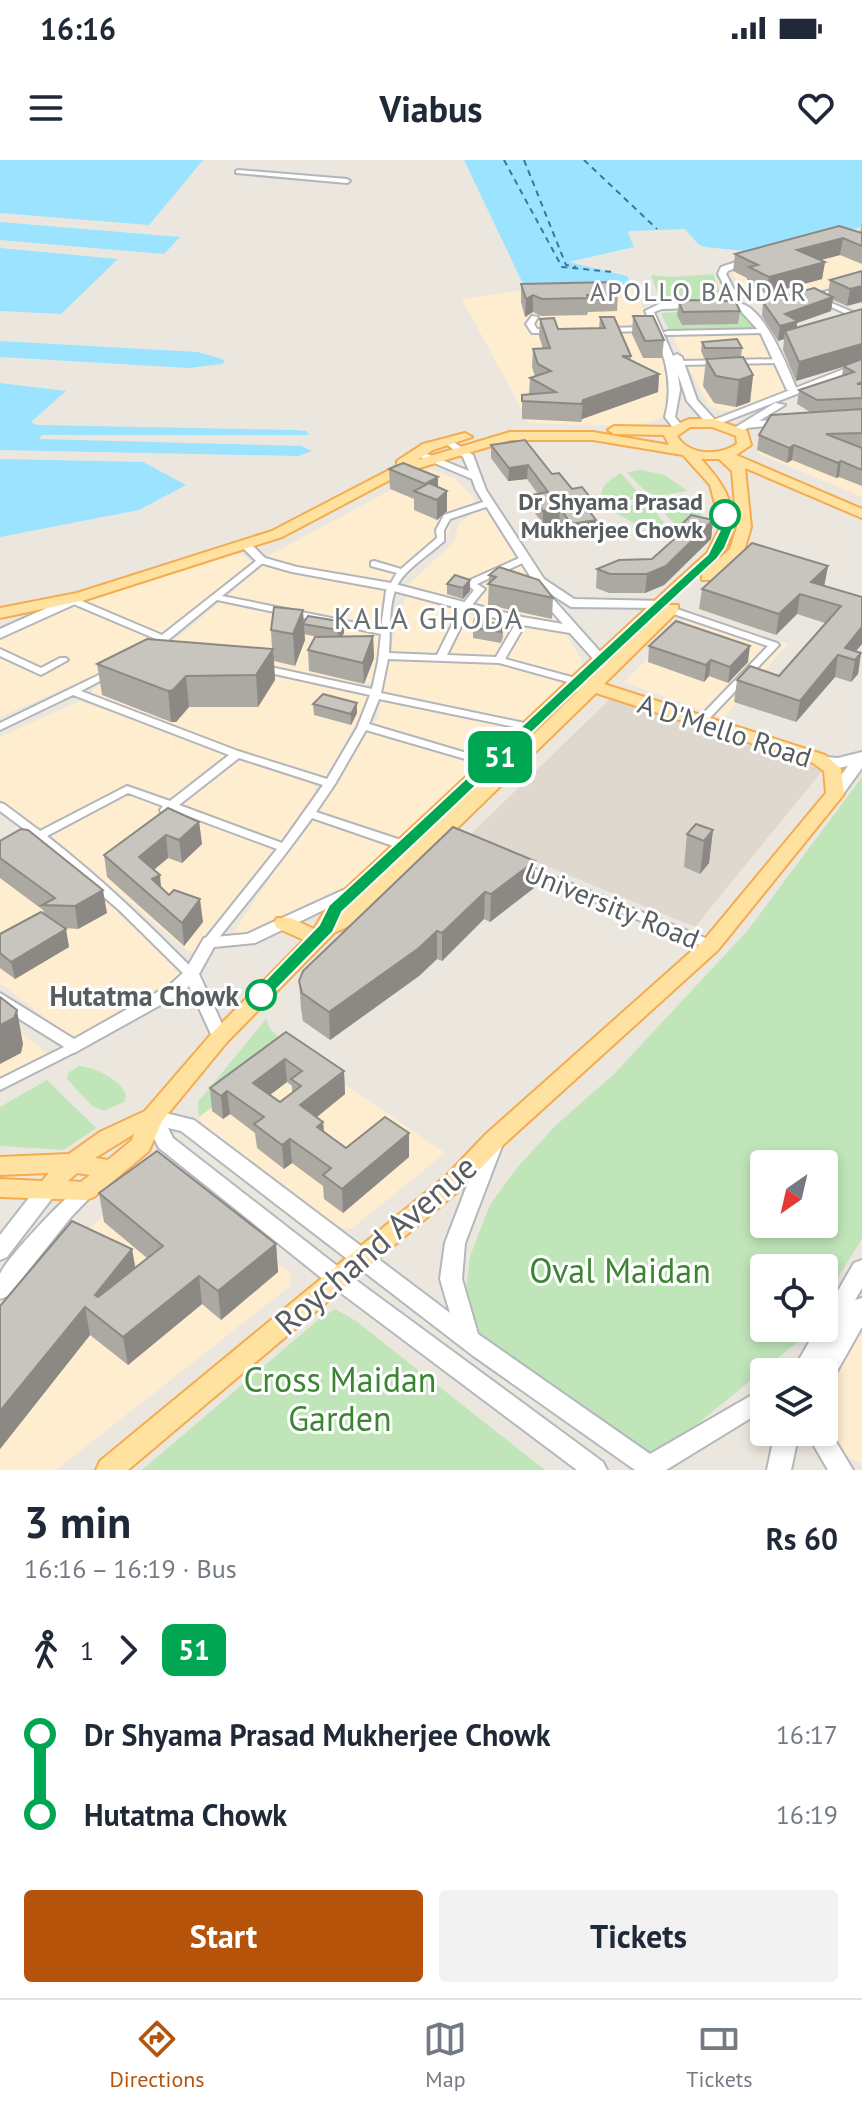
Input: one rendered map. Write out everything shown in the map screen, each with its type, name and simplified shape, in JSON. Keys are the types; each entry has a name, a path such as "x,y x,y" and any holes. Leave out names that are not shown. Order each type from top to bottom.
{"main road":[{"path":"712,423 792,390 862,368"},
{"path":"0,613 77,599 246,545 297,525 398,470 455,446 510,436 675,429 689,423 742,428 782,404 862,368"},
{"path":"782,404 794,421"},
{"path":"728,454 744,445 742,428"},
{"path":"665,607 719,548 728,526 717,484 687,452 672,442 675,429"},
{"path":"594,433 687,452 728,454 862,502"},
{"path":"640,443 673,460 719,492"},
{"path":"728,454 754,470 862,514"},
{"path":"0,1290 65,1210 141,1145 153,1117 220,1037 322,933 350,917 395,866 406,846 438,836 493,764 529,727 665,607 737,551 744,527 741,486 739,470 728,454"},
{"path":"741,486 779,478"},
{"path":"322,933 335,909 358,888 438,836 590,675"},
{"name":"A D'Mello Road","path":"590,675 701,721 819,759 832,769 835,794"},
{"path":"819,759 838,763 861,758"},
{"path":"835,794 861,758"},
{"name":"Roychand Avenue","path":"109,1470 455,1181 494,1140 711,945 835,794"},
{"path":"284,923 322,933"},
{"path":"153,1117 166,1143 585,1467"},
{"path":"0,1251 69,1163 123,1128 153,1117 187,1125 360,1259 651,1468 750,1407"},
{"path":"468,1338 451,1279 455,1243 494,1140"},
{"path":"0,1166 69,1163 111,1169"},
{"path":"0,1188 85,1192"},
{"path":"811,1358 862,1269"},
{"path":"833,1358 862,1307"},
{"path":"779,1470 784,1446"},
{"path":"826,1446 841,1470"}],"street":[{"path":"238,172 347,181"},
{"path":"675,429 670,417 675,404 673,363 653,308 744,303 730,270 764,258"},
{"path":"798,300 862,283"},
{"path":"812,296 862,320"},
{"path":"736,303 755,312 792,390"},
{"path":"534,317 530,324 535,331 562,332"},
{"path":"847,325 862,320"},
{"path":"593,330 762,331"},
{"path":"662,331 680,363 692,401 712,423"},
{"path":"771,347 786,343"},
{"path":"680,363 780,361"},
{"path":"742,428 794,421"},
{"path":"455,446 468,455 475,477 489,503 539,581 571,603"},
{"path":"425,458 475,477"},
{"path":"0,1085 165,996 191,974 209,942 285,848 330,784 363,726 384,656 391,587 403,572 441,539 440,530 447,517 489,503"},
{"path":"246,545 261,560 324,577 391,587 522,621 576,630"},
{"path":"440,659 467,605 480,589 472,585 473,582 526,558"},
{"path":"158,655 145,655 261,560"},
{"path":"374,564 403,572"},
{"path":"384,656 499,660 590,675 576,630 551,606 537,587 539,581"},
{"path":"216,597 386,632"},
{"path":"0,634 77,599 164,639"},
{"path":"551,606 571,603 665,607 774,645 701,721"},
{"path":"499,660 522,621"},
{"path":"0,652 41,672 63,660"},
{"path":"0,727 122,666"},
{"path":"248,666 278,670 529,727"},
{"path":"75,692 237,754 330,784"},
{"path":"363,726 493,764"},
{"path":"158,817 237,754"},
{"path":"0,857 123,789 285,848"},
{"path":"0,806 39,834 131,912 191,974 220,1037"},
{"path":"308,813 406,846"},
{"name":"University Road","path":"507,862 711,945"},
{"path":"93,879 103,869"},
{"path":"209,942 250,939 358,888"},
{"path":"0,999 74,1047"}],"shaded area":[{"path":"862,250 862,278 772,303 750,297 731,272"},
{"path":"633,287 666,359 669,406 664,417 647,423 620,426 529,423 462,299 526,290"},
{"path":"676,336 761,336 787,391 737,411 723,411 709,406 674,339"},
{"path":"762,439 862,460 862,497 760,454 757,451"},
{"path":"430,469 456,479 476,501 452,520 446,540 386,595 375,680 363,685 169,645 259,569 272,554"},
{"path":"479,509 485,509 582,660 580,666 358,880 241,935 236,934 235,930 377,719 393,638 410,583 455,541 459,523"},
{"path":"229,554 241,554 253,563 155,641 107,670 0,717 0,638 88,601"},
{"path":"693,612 788,644 723,718 624,682"},
{"path":"135,665 290,674 372,695 325,779 230,749 92,695 93,689"},
{"path":"613,696 823,770 695,927 470,835"},
{"path":"80,701 311,782 316,787 314,796 198,952 188,951 51,836 0,800 0,737"},
{"path":"41,843 182,970 179,978 78,1037 69,1036 0,983 0,863"},
{"path":"0,1016 48,1054 0,1077"},
{"path":"291,1047 445,1153 351,1229 334,1227 205,1128 199,1117"},
{"path":"156,1169 291,1274 290,1286 56,1470 0,1470 0,1333 79,1238"},
{"path":"862,1326 862,1464 836,1446 838,1365"}],"green space":[{"path":"713,274 724,301 661,303 651,275 674,277"},
{"path":"734,309 746,312 754,329 669,331 661,313"},
{"path":"642,470 665,475 687,491 659,495 647,492 627,472"},
{"path":"621,473 640,495 636,499 604,504 602,489"},
{"path":"693,496 700,507 702,519 678,528 657,505 661,501"},
{"path":"641,504 650,506 670,530 635,524 609,509"},
{"name":"Oval Maidan","path":"862,777 862,1239 838,1277 838,1254 750,1254 750,1342 796,1342 778,1358 750,1358 750,1381 657,1457 602,1432 490,1351 475,1324 466,1288 470,1256 490,1205 516,1169 555,1126 614,1074 748,930"},
{"path":"266,1019 271,1030 291,1047 199,1117 198,1102"},
{"path":"79,1066 113,1080 126,1096 124,1102 104,1111 92,1106 67,1079 68,1073"},
{"name":"Hutatma Chowk","path":"47,1080 96,1128 64,1150 0,1146 0,1107"},
{"name":"Cross Maidan Garden","path":"335,1309 356,1321 545,1470 142,1470 319,1319"}],"water":[{"path":"0,160 203,160 149,225 0,213"},
{"path":"464,160 862,160 862,227 763,253 705,247 698,244 685,229 630,231 628,233 634,247 569,262 627,276 633,287 526,290"},
{"path":"0,222 180,237 164,254 0,240"},
{"path":"0,248 118,259 61,314 0,311"},
{"path":"0,341 198,352 225,360 222,364 189,368 0,357"},
{"path":"0,383 66,391 31,422 37,425 295,430 306,431 309,435 42,435 39,439 301,446 312,451 298,456 0,450"},
{"path":"0,459 143,462 186,485 139,510 0,537"}],"building":[{"path":"839,226 862,233 862,246 843,238 797,250 825,262 769,277 749,267 758,265 735,254"},
{"path":"862,271 862,286 850,289 830,280"},
{"path":"614,282 618,294 542,299 533,295 526,299 521,284"},
{"path":"814,288 833,297 785,314 798,321 780,326 763,302"},
{"path":"735,301 740,311 683,312 679,302"},
{"path":"862,309 862,344 799,362 785,331"},
{"path":"633,316 653,316 664,340 645,341"},
{"path":"600,317 614,317 631,356 622,356 659,374 583,400 582,404 522,401 522,395 556,392 530,378 551,371 538,364 533,349 550,348 540,319 554,318 558,329 605,328"},
{"path":"737,339 742,348 705,348 702,342"},
{"path":"743,357 753,375 739,380 716,376 706,359"},
{"path":"862,359 862,382 857,384 862,384 862,398 817,400 799,390 854,372 843,366"},
{"path":"862,409 862,433 826,434 862,448 862,470 794,445 789,448 759,435 771,415"},
{"path":"525,440 552,474 559,473 572,489 582,487 593,501 583,503 596,520 571,524 560,508 543,511 532,495 548,492 528,465 509,468 491,445"},
{"path":"403,463 438,477 425,484 389,469"},
{"path":"429,483 447,491 437,500 414,491"},
{"path":"691,515 713,520 666,566 647,574 610,574 597,569 619,560 652,559 681,533 675,531"},
{"path":"752,543 828,566 811,582 862,597 862,627 845,648 861,653 855,660 838,655 800,701 737,680 750,666 779,676 841,606 800,594 779,614 702,589"},
{"path":"499,567 539,580 553,598 488,584 496,577 489,575"},
{"path":"455,575 470,580 463,588 447,584"},
{"path":"274,607 303,610 293,634 271,630"},
{"path":"308,616 344,622 338,630 303,624"},
{"path":"475,618 503,626 501,632 473,628"},
{"path":"676,621 750,646 730,667 711,660 706,665 649,646"},
{"path":"373,636 363,663 308,650 315,637"},
{"path":"147,639 273,649 256,675 186,676 173,690 168,691 97,664"},
{"path":"323,694 357,703 351,714 313,704"},
{"path":"168,808 199,822 179,840 166,835 139,857 160,875 152,879 169,895 174,890 200,899 182,923 104,855"},
{"path":"696,824 713,830 704,841 687,834"},
{"path":"453,827 535,861 491,894 485,892 442,933 437,931 419,948 329,1012 302,993 299,981 303,971"},
{"path":"21,829 28,830 103,890 75,906 42,905 55,898 0,858 0,841"},
{"path":"41,912 66,929 11,962 0,953 0,934"},
{"path":"0,997 17,1010 14,1018 0,1025"},
{"path":"286,1032 344,1071 300,1105 323,1122 317,1127 346,1148 385,1117 409,1133 342,1189 323,1175 331,1168 290,1139 282,1145 254,1124 264,1117 227,1091 221,1096 210,1088","holes":["285,1059 302,1071 291,1079 301,1086 280,1102 253,1083"]},
{"path":"157,1151 276,1244 218,1291 199,1276 123,1337 85,1307 0,1411 0,1306 72,1221 132,1249 95,1295 98,1297 163,1246 99,1193"}],"ferry route":[{"path":"504,160 562,267 613,272"},
{"path":"524,160 566,265 576,267"},
{"path":"584,160 657,229"}],"bus line":[{"name":"51","path":"261,995 327,928 335,909 406,846 575,681 712,556 719,548 728,526 725,515"}],"place":[{"name":"Dr Shyama Prasad Mukherjee Chowk","path":"725,515"},
{"name":"Hutatma Chowk","path":"261,995"}],"district":[{"name":"APOLLO BANDAR","path":"699,291"},
{"name":"KALA GHODA","path":"429,617"}]}
